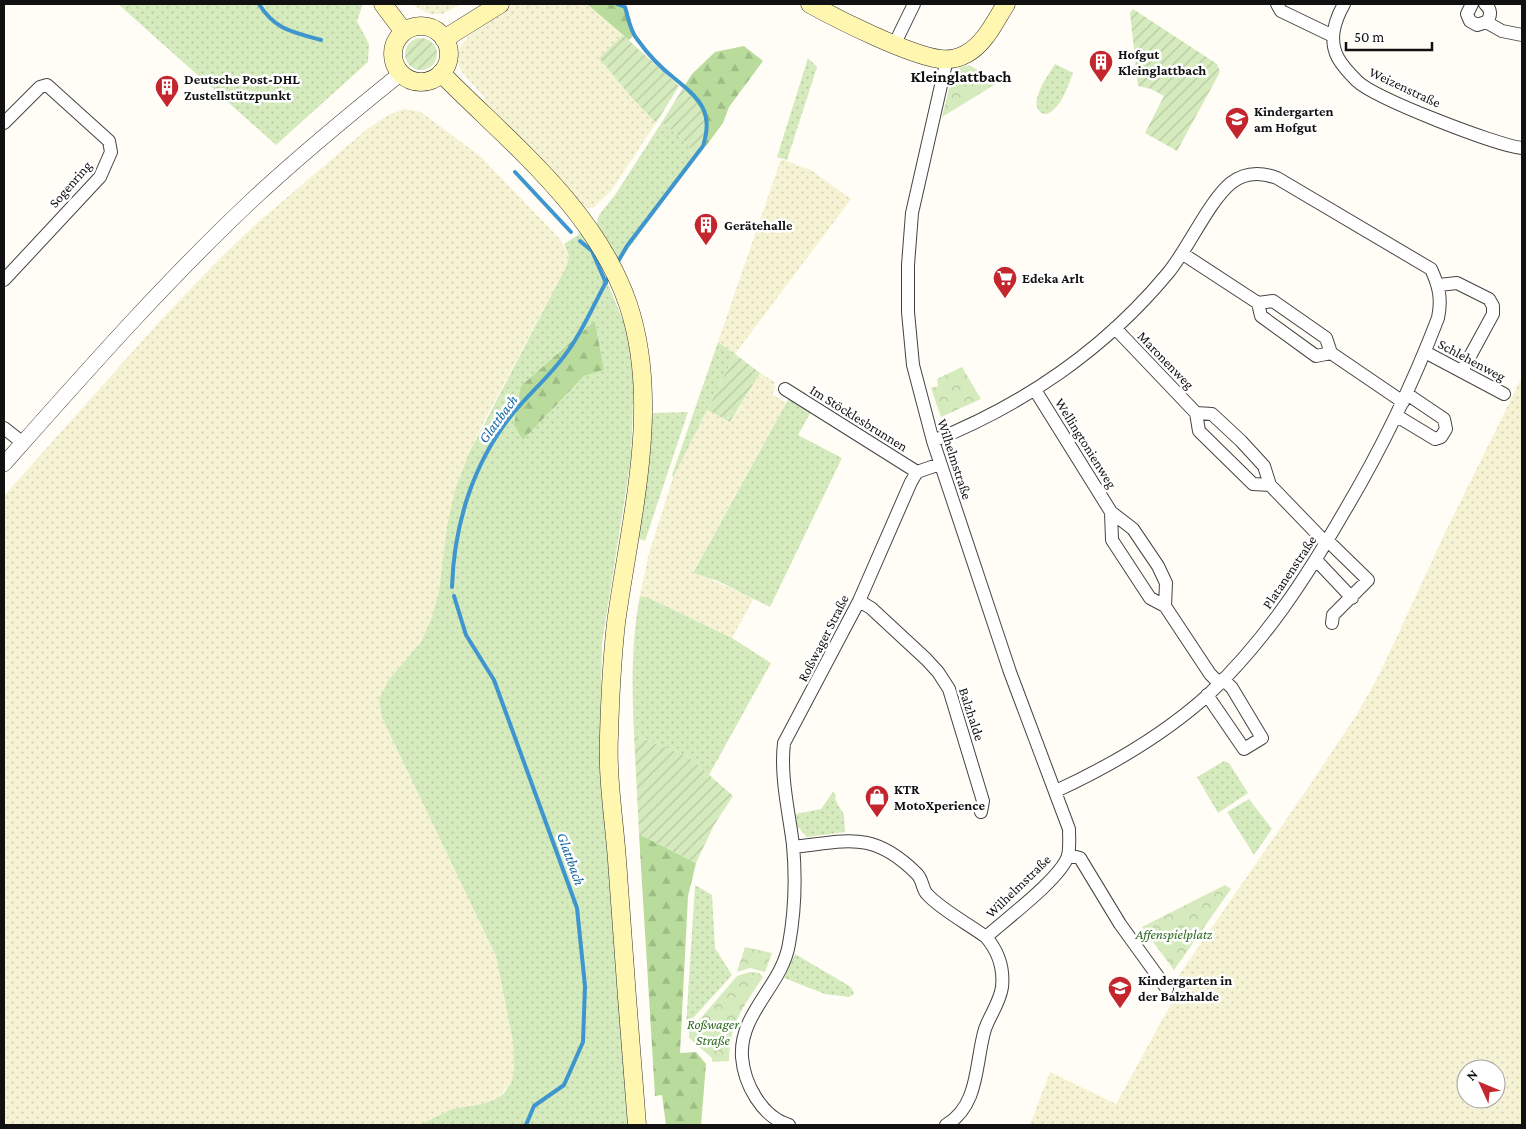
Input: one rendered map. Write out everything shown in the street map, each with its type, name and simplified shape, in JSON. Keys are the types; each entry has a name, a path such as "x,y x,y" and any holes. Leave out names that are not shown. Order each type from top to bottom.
{"main road":[{"path":"383,4 404,32"},
{"path":"444,39 500,4"},
{"path":"810,4 919,53 947,59 966,55 981,43 1006,4"},
{"path":"426,27 437,32 444,39 448,54 442,73 434,79 418,82 400,74 395,65 393,53 397,40 404,32 412,28 426,27"},
{"path":"442,73 573,208 595,236 614,270 628,304 639,347 644,410 616,627 609,739 637,1125"}],"street":[{"path":"895,43 914,4"},
{"path":"1277,4 1281,11 1332,36 1335,21 1344,4"},
{"path":"1472,4 1467,11 1470,21 1477,25 1486,22 1490,13 1486,4"},
{"path":"1486,22 1502,31 1522,36"},
{"name":"Weizenstraße","path":"1332,36 1337,57 1358,82 1380,95 1509,147 1522,148"},
{"name":"Wilhelmstraße","path":"947,59 912,213 908,265 908,312 913,364 940,464 1010,672 1069,829 1068,855 1054,876 986,937"},
{"path":"5,461 180,272 243,209 304,154 400,74"},
{"name":"Sogenring","path":"4,123 40,87 48,85 109,142 111,152 100,177 4,280"},
{"path":"933,441 985,418 1035,390 1072,365 1115,328 1151,293 1183,254 1215,203 1230,184 1244,176 1261,174 1277,178 1431,268 1439,285 1456,283 1489,299 1494,306 1493,314 1462,371"},
{"path":"1183,254 1258,304 1261,316 1316,356 1331,353"},
{"name":"Platanenstraße","path":"1056,791 1131,751 1207,695 1268,630 1317,561 1397,416 1425,352 1441,303 1439,285"},
{"path":"1258,304 1273,301 1326,338 1331,353 1405,398 1444,419 1446,430 1441,437 1435,439 1397,416"},
{"name":"Maronenweg","path":"1115,328 1196,413 1199,431 1253,484 1270,484"},
{"name":"Schlehenweg","path":"1425,352 1504,394"},
{"name":"Im Stöcklesbrunnen","path":"785,389 918,472"},
{"name":"Wellingtonienweg","path":"1035,390 1111,512 1133,529 1158,566 1166,583 1165,606"},
{"name":"Maronenweg","path":"1196,413 1212,414 1241,441 1264,466 1270,484 1327,542 1368,580 1333,615 1332,622"},
{"path":"4,428 23,443"},
{"path":"918,472 940,464"},
{"name":"Roßwager Straße","path":"789,1125 780,1123 751,1091 742,1057 745,1029 777,978 788,950 795,905 793,847 783,769 784,743 859,601 918,472"},
{"name":"Wellingtonienweg","path":"1111,512 1112,540 1150,598 1165,606 1210,674 1232,688 1262,738 1244,749 1207,695"},
{"path":"1317,561 1352,598"},
{"name":"Balzhalde","path":"859,601 871,608 926,659 949,689 983,801 981,812"},
{"path":"793,847 849,840 863,840 877,845 917,874 926,894 986,937 999,956 1002,988 986,1027 976,1081 968,1101 946,1125"},
{"name":"Wilhelmstraße","path":"1068,855 1080,858 1120,924 1167,989"}],"shaded area":[{"path":"411,4 461,4 442,14 430,14"},
{"path":"514,4 587,4 623,35 600,59 632,98 656,123 611,191 593,208 581,207 560,179 483,100 485,98 461,71 456,58 460,47 469,36"},
{"path":"405,109 421,112 480,156 560,239 569,256 566,267 481,427 462,470 447,526 439,591 432,617 421,642 407,659 382,718 496,956 513,1042 514,1071 511,1083 496,1099 481,1104 452,1109 419,1125 4,1125 4,496 160,321 218,260 255,225 367,129 390,114"},
{"path":"781,159 811,170 851,199 735,354 718,342"},
{"path":"760,373 775,382 773,385 776,387 772,394 786,403 693,572 754,598 732,638 649,598 640,596 648,557 673,478 707,410 731,422"},
{"path":"1522,377 1522,1125 1030,1125 1050,1072 1116,1104 1172,1002 1170,988 1308,788 1357,714 1379,675 1445,533"}],"green space":[{"path":"118,4 363,4 357,21 369,44 368,62 276,145"},
{"path":"587,4 612,4 624,8 633,36 629,40"},
{"path":"1133,9 1217,64 1220,72 1177,151 1145,133 1164,96 1151,89 1138,86 1130,13"},
{"path":"623,35 679,86 656,123 632,98 599,58"},
{"path":"421,38 432,43 437,54 432,65 421,70 410,65 405,54 410,43"},
{"path":"744,46 763,61 729,107 723,123 706,146 703,145 704,128 701,114 694,101 683,88 692,74 715,52"},
{"path":"808,58 817,67 787,160 777,157"},
{"path":"1055,64 1073,73 1065,94 1056,108 1045,114 1040,112 1036,103 1038,94"},
{"path":"969,65 999,82 942,117 953,72"},
{"path":"683,88 698,105 705,122 704,138 693,158 689,145 662,122"},
{"path":"662,122 689,145 693,158 655,208 657,210 618,263 610,245 596,256 626,327 634,370 631,458 602,643 600,737 630,1125 419,1125 452,1109 481,1104 496,1099 504,1093 511,1083 514,1071 513,1042 496,956 382,718 379,699 388,681 421,642 432,617 439,591 447,526 456,487 469,453 566,267 569,256 564,244 597,223 599,215 615,195","holes":["595,321 604,370 584,376 523,440"]},
{"path":"595,321 604,370 584,376 523,440 514,425 521,386"},
{"path":"718,342 735,354 673,478 672,475"},
{"path":"735,354 760,373 730,422 707,410"},
{"path":"962,367 981,399 941,417 931,388 938,386 937,379"},
{"path":"790,396 812,410 798,435 842,458 770,607 718,581 693,573"},
{"path":"688,412 645,541 635,537 653,413"},
{"path":"640,596 649,598 732,638 771,663 709,775 689,757 634,735 634,648"},
{"path":"634,735 689,757 733,796 714,825 696,863 639,834"},
{"path":"1224,761 1229,763 1248,793 1218,813 1197,777"},
{"path":"833,792 844,815 845,832 807,837 797,826 796,814 821,809"},
{"path":"1249,799 1272,829 1254,855 1227,812"},
{"path":"639,834 696,863 688,896 680,1053 696,1052 706,1064 701,1125 666,1125 662,1095 655,1096"},
{"path":"695,885 712,895 715,948 732,975 686,1026"},
{"name":"Affenspielplatz","path":"1225,885 1231,889 1174,970 1142,927"},
{"path":"745,947 772,953 765,972 750,968 737,972"},
{"path":"795,954 851,987 854,994 849,997 825,994 784,978"},
{"name":"Roßwager Straße","path":"750,972 759,973 763,977 739,1016 732,1036 729,1061 712,1062 712,1058 689,1038 689,1032 737,976"}],"waterway":[{"path":"259,4 265,13 278,25 293,32 321,40"},
{"path":"616,265 627,246 703,146 707,124 706,115 698,100 645,50 633,32 625,7 617,4"},
{"path":"515,172 571,232"},
{"path":"580,241 592,251 606,283"},
{"name":"Glattbach","path":"452,587 461,519 475,476 485,456 510,417 570,348 610,275"},
{"name":"Glattbach","path":"454,596 466,635 494,680 577,908 585,986 583,1042 564,1085 534,1106 526,1125"}],"place":[{"name":"Hofgut Kleinglattbach","path":"1101,83"},
{"name":"Deutsche Post-DHL Zustellstützpunkt","path":"167,108"},
{"name":"Kindergarten am Hofgut","path":"1237,140"},
{"name":"Gerätehalle","path":"706,246"},
{"name":"Edeka Arlt","path":"1005,299"},
{"name":"KTR MotoXperience","path":"877,818"},
{"name":"Kindergarten in der Balzhalde","path":"1120,1009"}],"district":[{"name":"Kleinglattbach","path":"960,76"}]}
